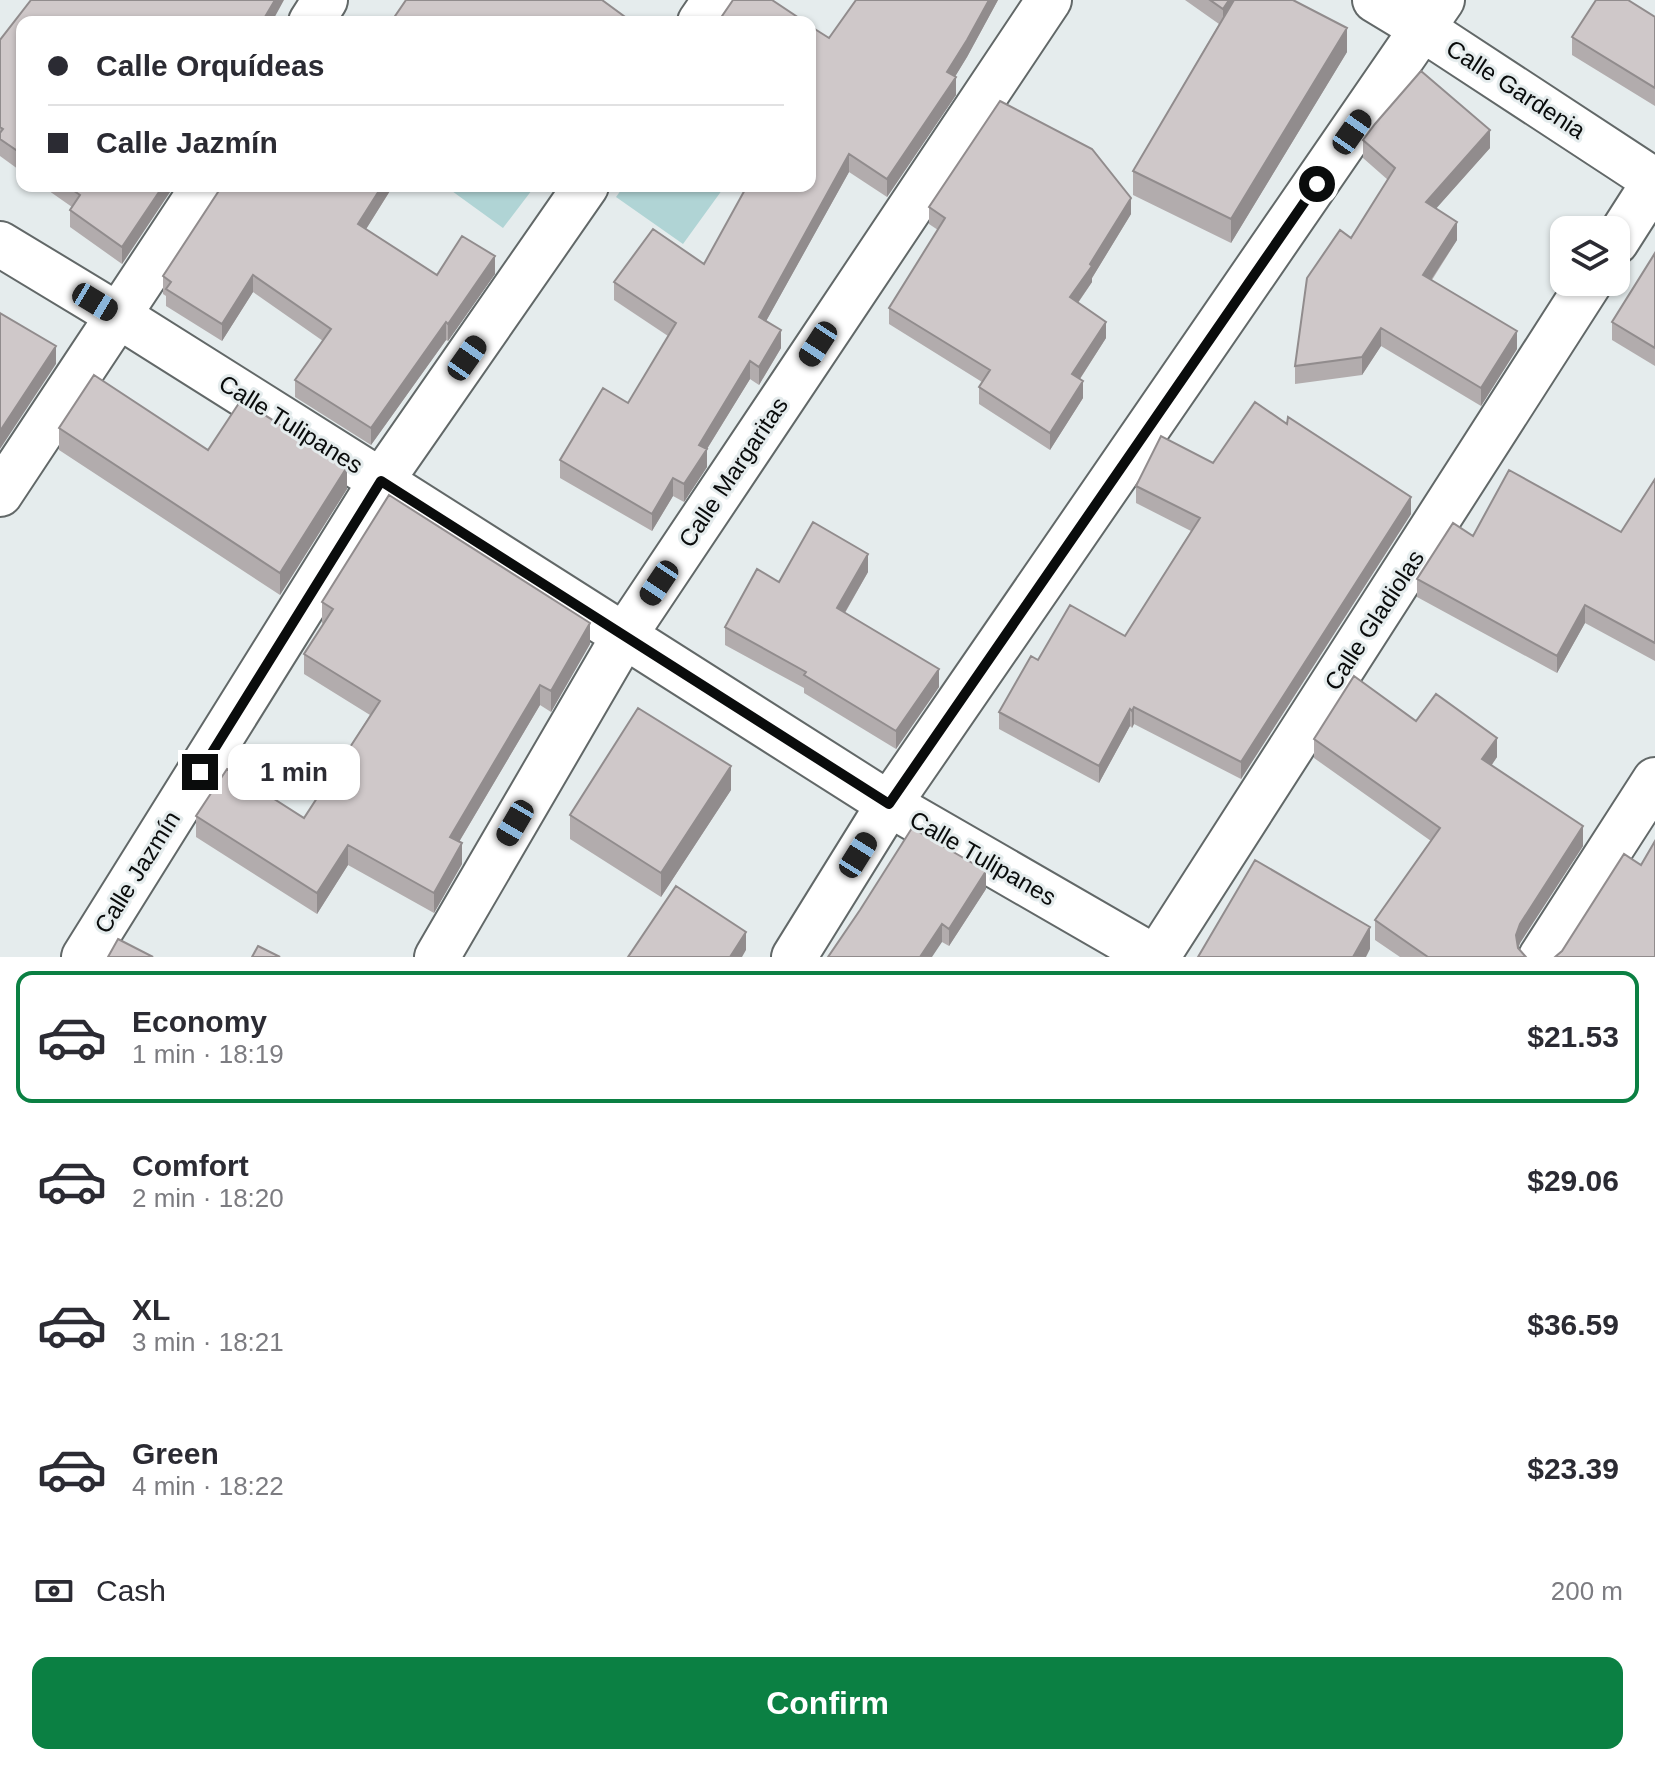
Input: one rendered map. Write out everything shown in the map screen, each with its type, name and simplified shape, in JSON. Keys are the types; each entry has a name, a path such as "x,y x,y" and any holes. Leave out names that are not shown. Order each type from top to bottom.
{"street":[{"name":"Calle Margaritas","path":"437,957 624,636 1049,0"},
{"name":"Calle Gardenia","path":"1375,0 1433,14 1655,181"},
{"path":"794,957 889,804 1433,14"},
{"path":"1630,220 1655,181"},
{"path":"0,494 200,192"},
{"name":"Calle Jazmín","path":"84,957 381,481 582,192"},
{"name":"Calle Tulipanes","path":"0,244 381,481 889,804 1156,957"},
{"name":"Calle Gladiolas","path":"1156,957 1581,296"},
{"path":"1541,957 1655,780"}],"shaded area":[{"path":"453,192 530,192 503,228"},
{"path":"620,192 721,192 683,244 616,197"}],"building":[{"path":"31,0 275,0 266,16 19,16"},
{"path":"406,0 602,0 624,16 395,16"},
{"path":"733,0 772,0 796,16 722,16"},
{"path":"856,0 989,0 947,72 956,77 887,179 849,154 759,317 781,330 759,367 750,361 699,445 707,449 684,484 673,478 652,514 560,460 603,388 628,403 676,323 614,282 653,229 704,264 744,192 816,192 816,30 829,38"},
{"path":"1210,0 1229,0 1223,9"},
{"path":"1234,0 1293,0 1347,28 1231,219 1133,171"},
{"path":"1596,0 1628,0 1655,17 1655,88 1572,37"},
{"path":"16,19 16,150 0,139 3,129 0,127 0,40"},
{"path":"1421,71 1490,130 1426,202 1457,222 1423,275 1517,331 1481,388 1381,328 1362,357 1295,366 1307,278 1340,230 1351,238 1395,168 1363,140"},
{"path":"1000,101 1092,149 1131,198 1090,264 1092,266 1070,297 1106,322 1072,374 1083,381 1050,433 979,387 990,370 889,308 945,218 929,207"},
{"path":"76,192 159,192 122,247 70,210 80,195"},
{"path":"218,192 378,192 358,224 437,275 462,236 495,256 371,428 295,380 331,329 253,275 222,324 166,289 171,282 163,276"},
{"path":"1655,253 1655,348 1612,322"},
{"path":"0,313 56,346 0,431"},
{"path":"94,375 208,450 241,400 347,467 280,573 59,428"},
{"path":"1255,402 1287,424 1288,417 1411,497 1241,762 1134,707 1132,711 1130,709 1099,766 999,712 1031,656 1038,660 1070,605 1125,636 1200,518 1136,486 1161,436 1213,463"},
{"path":"1509,470 1621,532 1655,479 1655,643 1585,605 1557,656 1417,579 1453,523 1473,536"},
{"path":"389,495 590,623 551,691 540,685 450,837 462,843 434,893 348,845 317,893 196,816 227,769 304,818 380,701 304,654 333,609 322,602"},
{"path":"813,522 868,554 837,608 939,669 896,731 804,675 806,672 725,627 757,569 779,582"},
{"path":"1354,676 1416,721 1436,694 1497,738 1482,759 1583,826 1520,924 1516,935 1518,948 1526,957 1428,957 1375,920 1440,828 1314,739"},
{"path":"638,708 731,766 661,873 570,815"},
{"path":"912,828 986,871 949,929 942,924 920,957 828,957 860,910"},
{"path":"1655,841 1655,957 1555,957 1562,951 1624,854 1641,865"},
{"path":"1255,860 1370,927 1353,957 1198,957"},
{"path":"676,886 746,932 730,957 628,957"},
{"path":"118,939 153,957 108,957"},
{"path":"258,946 280,957 252,957"}],"route":[{"path":"200,772 381,481 889,804 1317,184"}]}
